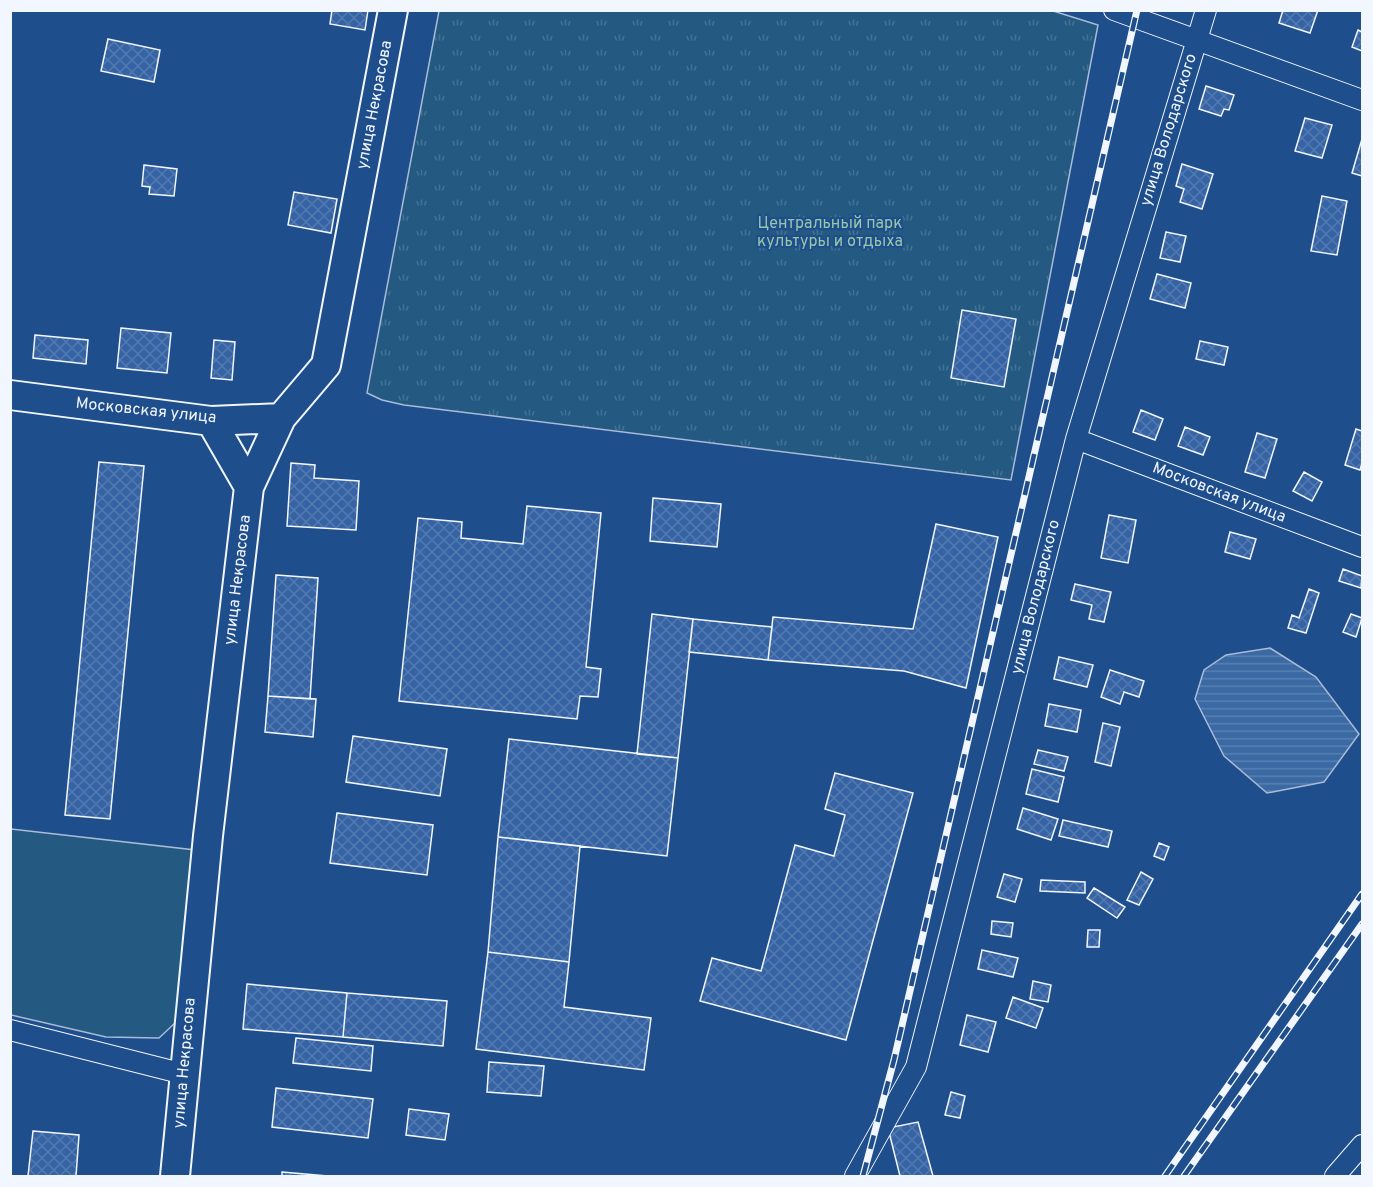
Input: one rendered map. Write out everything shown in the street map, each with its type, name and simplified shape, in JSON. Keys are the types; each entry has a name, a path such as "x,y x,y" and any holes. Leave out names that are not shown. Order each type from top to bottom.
{"main road":[{"name":"улица Некрасова","path":"175,1176 183,1074 208,836 249,487 282,418 326,364 393,10"},
{"name":"Московская улица","path":"10,395 211,421 282,418"},
{"path":"211,421 249,487"}],"street":[{"path":"1114,10 1362,100"},
{"name":"улица Володарского","path":"855,1176 916,1067 1076,439 1206,10"},
{"name":"Московская улица","path":"1076,439 1362,547"},
{"path":"10,1030 183,1074"},
{"path":"1335,1176 1362,1145"}],"green space":[{"name":"Центральный парк культуры и отдыха","path":"1050,10 1098,25 1011,480 404,405 382,400 367,393 439,11"},
{"path":"11,829 204,851 175,1023 159,1038 106,1037 11,1015"}],"shaded area":[{"path":"1270,648 1316,677 1359,734 1324,782 1267,793 1224,756 1195,699 1204,670 1226,655"}],"building":[{"path":"332,10 368,10 365,30 330,24"},
{"path":"1283,10 1318,10 1310,33 1279,23"},
{"path":"1358,30 1362,32 1362,51 1352,47"},
{"path":"108,39 160,50 154,82 101,71"},
{"path":"1206,86 1234,95 1229,110 1224,109 1221,116 1199,109"},
{"path":"1305,118 1332,125 1322,158 1295,151"},
{"path":"1362,139 1362,176 1352,173"},
{"path":"1182,164 1213,174 1202,209 1180,202 1184,189 1176,186"},
{"path":"144,165 177,169 174,196 149,194 150,187 142,186"},
{"path":"294,192 337,199 331,233 288,225"},
{"path":"1322,196 1347,201 1337,255 1311,251"},
{"path":"1166,232 1186,236 1180,262 1160,258"},
{"path":"1157,274 1191,283 1185,308 1150,299"},
{"path":"962,310 1016,319 1004,387 951,378"},
{"path":"121,328 171,333 167,373 117,368"},
{"path":"35,335 88,340 86,364 33,358"},
{"path":"214,340 235,342 232,380 211,378"},
{"path":"1200,341 1228,347 1224,365 1196,359"},
{"path":"1141,410 1163,419 1155,440 1133,432"},
{"path":"1185,427 1210,437 1203,455 1178,446"},
{"path":"1356,429 1362,431 1360,470 1345,465"},
{"path":"1257,433 1277,439 1265,478 1245,472"},
{"path":"99,462 144,466 110,819 65,815"},
{"path":"291,463 315,465 314,478 359,481 356,530 287,526"},
{"path":"1304,472 1322,482 1312,501 1293,491"},
{"path":"653,498 721,504 717,547 650,541"},
{"path":"527,506 601,513 586,667 601,669 598,697 580,696 577,719 399,701 418,518 462,522 461,538 523,544"},
{"path":"1109,515 1136,520 1128,563 1101,558"},
{"path":"936,524 998,537 966,688 904,671 768,660 773,617 913,629"},
{"path":"1230,532 1256,539 1250,559 1225,552"},
{"path":"1343,569 1362,576 1361,588 1339,581"},
{"path":"276,575 318,578 310,699 268,696"},
{"path":"1075,584 1111,592 1104,622 1089,619 1092,605 1071,600"},
{"path":"1309,589 1319,593 1306,633 1288,628 1292,615 1299,618"},
{"path":"652,614 693,619 678,758 637,754"},
{"path":"1351,614 1362,618 1356,637 1343,632"},
{"path":"693,619 772,627 768,660 689,652"},
{"path":"1059,657 1093,665 1087,687 1054,679"},
{"path":"1110,670 1144,681 1139,697 1124,692 1120,704 1101,697"},
{"path":"268,696 316,699 313,737 265,732"},
{"path":"1049,704 1081,710 1077,732 1045,726"},
{"path":"1103,723 1120,727 1111,766 1095,762"},
{"path":"353,736 447,749 440,796 346,782"},
{"path":"509,739 678,758 667,856 498,837"},
{"path":"1038,750 1068,757 1064,771 1034,764"},
{"path":"1032,769 1064,777 1058,802 1026,794"},
{"path":"835,773 913,793 846,1040 700,1001 712,958 761,971 795,845 834,856 845,815 825,809"},
{"path":"1023,808 1058,819 1051,840 1017,829"},
{"path":"337,813 433,825 427,875 330,863"},
{"path":"1063,820 1112,831 1108,847 1059,836"},
{"path":"498,837 580,846 569,962 488,952"},
{"path":"1159,843 1169,847 1164,860 1154,856"},
{"path":"1141,872 1153,879 1139,905 1127,900"},
{"path":"1004,874 1022,879 1015,902 997,897"},
{"path":"1041,880 1085,882 1085,893 1040,891"},
{"path":"1094,888 1125,907 1117,918 1087,898"},
{"path":"992,921 1013,923 1011,937 991,934"},
{"path":"1088,930 1100,930 1099,947 1087,947"},
{"path":"982,950 1018,958 1013,977 978,969"},
{"path":"488,952 569,962 564,1007 651,1018 644,1070 476,1049"},
{"path":"1033,981 1051,985 1048,1002 1030,999"},
{"path":"247,984 347,993 343,1037 243,1029"},
{"path":"347,993 447,1001 443,1046 343,1037"},
{"path":"1013,997 1043,1008 1036,1028 1006,1018"},
{"path":"967,1015 996,1022 988,1052 960,1045"},
{"path":"296,1038 373,1046 371,1071 293,1063"},
{"path":"489,1062 544,1066 541,1096 487,1092"},
{"path":"276,1088 373,1099 368,1138 272,1127"},
{"path":"951,1092 965,1096 960,1118 945,1115"},
{"path":"409,1109 449,1114 445,1140 406,1135"},
{"path":"918,1122 933,1176 900,1176 888,1128"},
{"path":"33,1131 79,1135 76,1176 28,1176"},
{"path":"282,1172 328,1176 282,1176"}],"railway":[{"path":"863,1176 894,1060 1137,10"},
{"path":"1165,1176 1362,894"},
{"path":"1184,1176 1362,924"}]}
